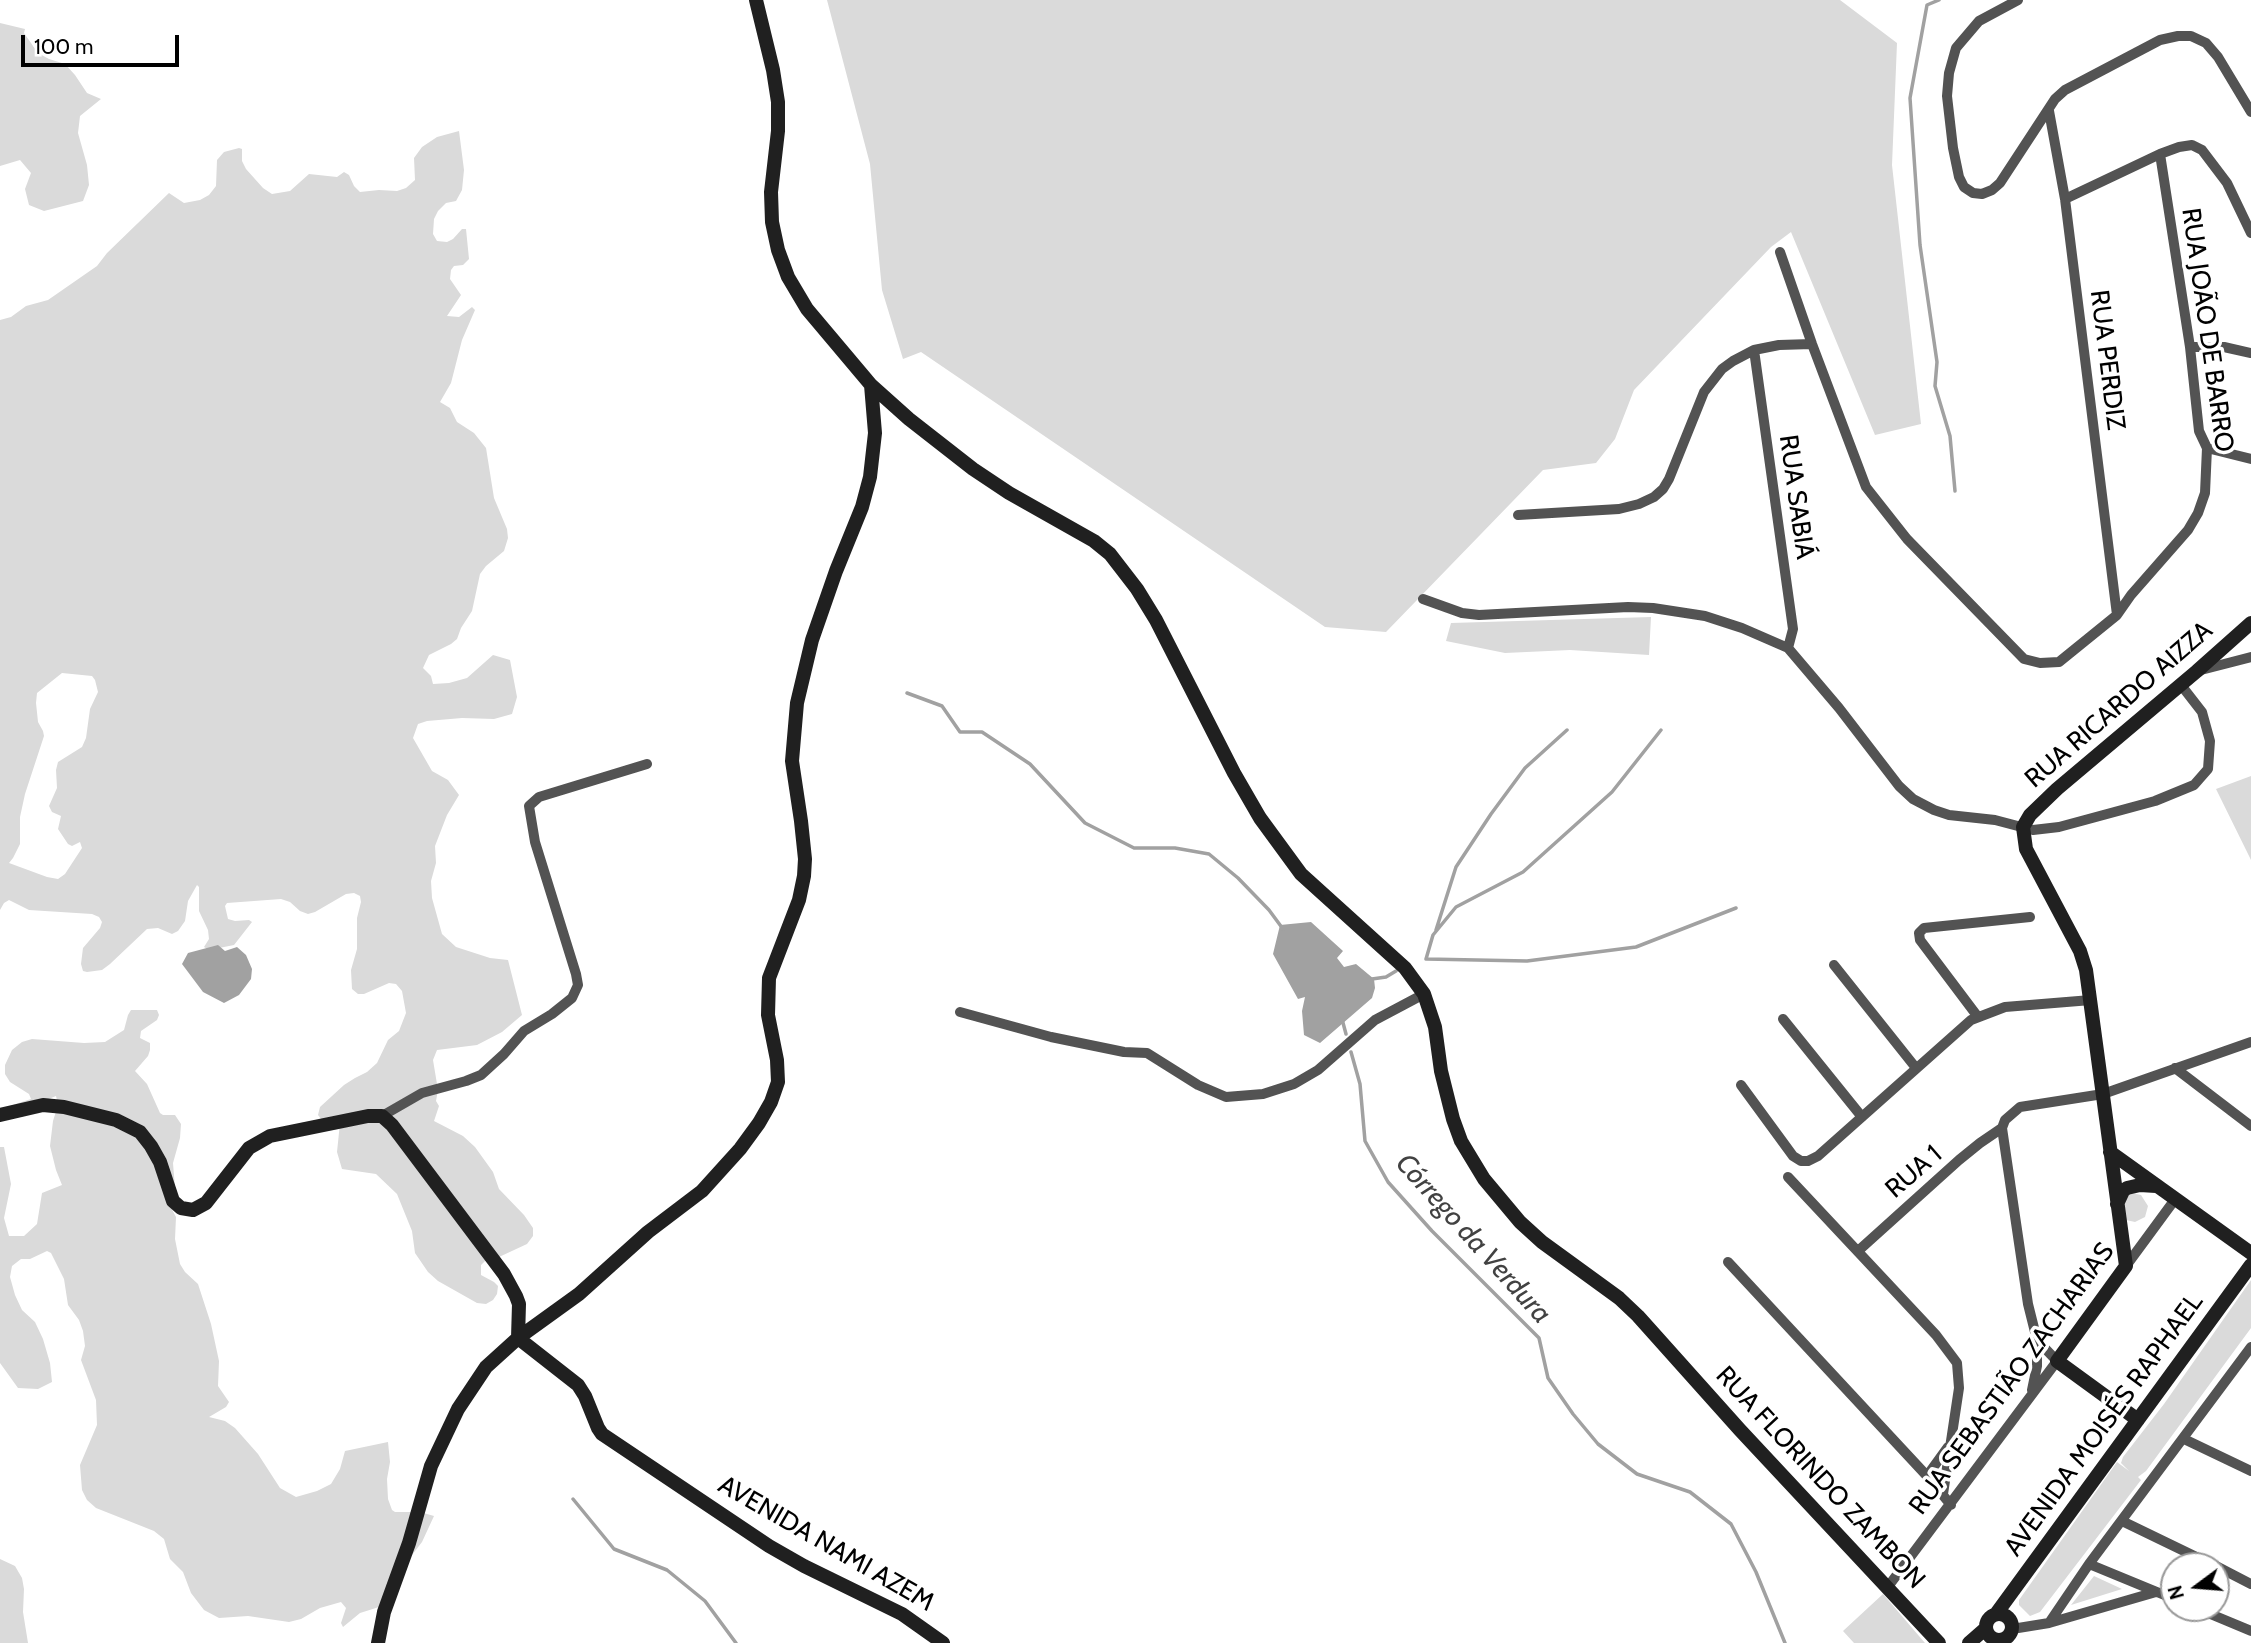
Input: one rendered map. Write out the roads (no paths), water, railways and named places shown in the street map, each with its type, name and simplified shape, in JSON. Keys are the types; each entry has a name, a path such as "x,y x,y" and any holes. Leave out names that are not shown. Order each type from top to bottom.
{"street":[{"name":"RUA FLORINDO ZAMBON","path":"756,0 774,69 778,102 771,208 778,250 788,277 807,309 844,355 909,419 963,462 1009,493 1094,541 1110,554 1137,589 1156,620 1260,818 1301,874 1405,968 1424,994 1435,1027 1452,1119 1461,1141 1484,1179 1535,1236 1619,1298 1666,1345 1740,1430 1939,1643"},
{"path":"2018,0 1979,21 1956,48 1949,73 1947,96 1953,148 1959,177 1964,187 1973,193 1982,194 2000,183 2055,99 2065,90 2160,40 2191,36 2206,43 2218,57 2251,112"},
{"name":"RUA PERDIZ","path":"2049,111 2065,199 2117,615"},
{"path":"2065,199 2160,154 2179,146 2192,145 2202,149 2227,183 2251,233"},
{"name":"RUA JOÃO DE BARRO","path":"1780,252 1866,487 1907,539 2024,659 2040,663 2059,662 2117,615 2188,530 2205,493 2207,449 2199,431 2190,347 2160,154"},
{"path":"1518,515 1619,509 1654,497 1669,479 1698,405 1712,380 1733,361 1754,350 1789,343 1812,344"},
{"path":"2190,347 2224,347 2251,353"},
{"name":"RUA SABIÁ","path":"1754,350 1793,629 1788,648"},
{"path":"378,1643 384,1612 410,1543 431,1466 458,1409 486,1367 518,1338 579,1294 648,1232 702,1191 740,1149 771,1101 778,1082 777,1060 768,1015 769,978 799,900 804,876 805,859 792,761 797,703 802,675 820,615 865,497 874,445 872,385"},
{"path":"2207,449 2251,459"},
{"name":"RUA RICARDO AIZZA","path":"1423,599 1453,610 1479,615 1628,607 1678,611 1742,628 1788,648 1839,708 1899,786 1913,799 1949,815 1994,820 2024,833 2030,815 2057,789 2251,623"},
{"path":"2197,671 2251,657"},
{"path":"2126,1266 2086,970 2080,951 2031,859 2024,833 2059,827 2155,800 2194,785 2208,769 2210,741 2202,712 2181,685"},
{"path":"0,1115 43,1105 64,1107 116,1121 140,1132 160,1162 173,1201 181,1208 193,1210 206,1203 250,1148 270,1136 369,1115 382,1116 422,1093 466,1082 481,1074 504,1054 524,1031 572,998 578,985 535,842 529,806 539,797 647,764"},
{"path":"1978,1017 1920,940 1919,933 1924,928 2030,917"},
{"path":"1834,965 1916,1068"},
{"path":"960,1012 1051,1037 1124,1052 1147,1053 1198,1085 1226,1097 1263,1094 1294,1084 1318,1070 1375,1020 1424,994"},
{"path":"1741,1085 1793,1156 1801,1161 1808,1161 1818,1156 1958,1030 1978,1017 2005,1007 2091,1000"},
{"path":"1783,1019 1862,1117"},
{"name":"RUA 1","path":"1858,1251 1959,1160 2002,1128 2005,1120 2020,1107 2103,1094 2251,1042"},
{"path":"2175,1068 2251,1126"},
{"path":"382,1116 392,1125 504,1274 519,1304 518,1338"},
{"path":"2002,1128 2028,1304 2037,1340 2036,1379 2030,1399"},
{"path":"2110,1152 2251,1253"},
{"path":"1788,1177 1936,1335 1956,1363 1959,1388 1942,1494"},
{"path":"2117,1203 2127,1188 2158,1185"},
{"name":"RUA SEBASTIÃO ZACHARIAS","path":"1887,1588 2030,1399 2176,1198"},
{"path":"1728,1262 1951,1505"},
{"name":"AVENIDA MOISÉS RAPHAEL","path":"1996,1614 2251,1265"},
{"name":"AVENIDA NAMI AZEM","path":"518,1338 578,1385 592,1410 598,1428 612,1442 769,1546 902,1614 943,1643"},
{"path":"2037,1340 2057,1362 2138,1420"},
{"path":"2049,1623 2089,1564 2251,1347"},
{"path":"2183,1439 2251,1471"},
{"path":"1927,1476 1949,1447"},
{"path":"2122,1521 2187,1552"},
{"path":"2089,1564 2160,1594"},
{"path":"2230,1573 2251,1584"},
{"path":"2012,1629 2049,1623 2156,1592"},
{"path":"1969,1643 1989,1637 2003,1640 2007,1638 2012,1629 2008,1618 1996,1614 1988,1619 1989,1637"},
{"path":"2229,1622 2251,1631"}],"waterway":[{"path":"1939,0 1927,5 1910,98 1920,245 1937,362 1935,386 1950,436 1955,491"},
{"path":"907,693 942,706 960,732 982,732 1030,764 1085,823 1134,848 1175,848 1209,854 1238,878 1283,929"},
{"path":"1436,930 1456,867 1525,768 1567,730"},
{"path":"1661,730 1612,792 1523,872 1456,907 1433,935 1426,959 1527,961 1636,947 1736,908"},
{"path":"1372,979 1386,977 1396,971"},
{"name":"Córrego da Verdura","path":"1342,1019 1346,1034"},
{"name":"Córrego da Verdura","path":"1351,1052 1360,1084 1365,1141 1388,1182 1432,1231 1539,1338 1548,1378 1598,1444 1637,1474 1690,1492 1731,1524 1756,1572 1785,1643"},
{"path":"573,1499 614,1549 667,1570 705,1601 736,1643"}]}
